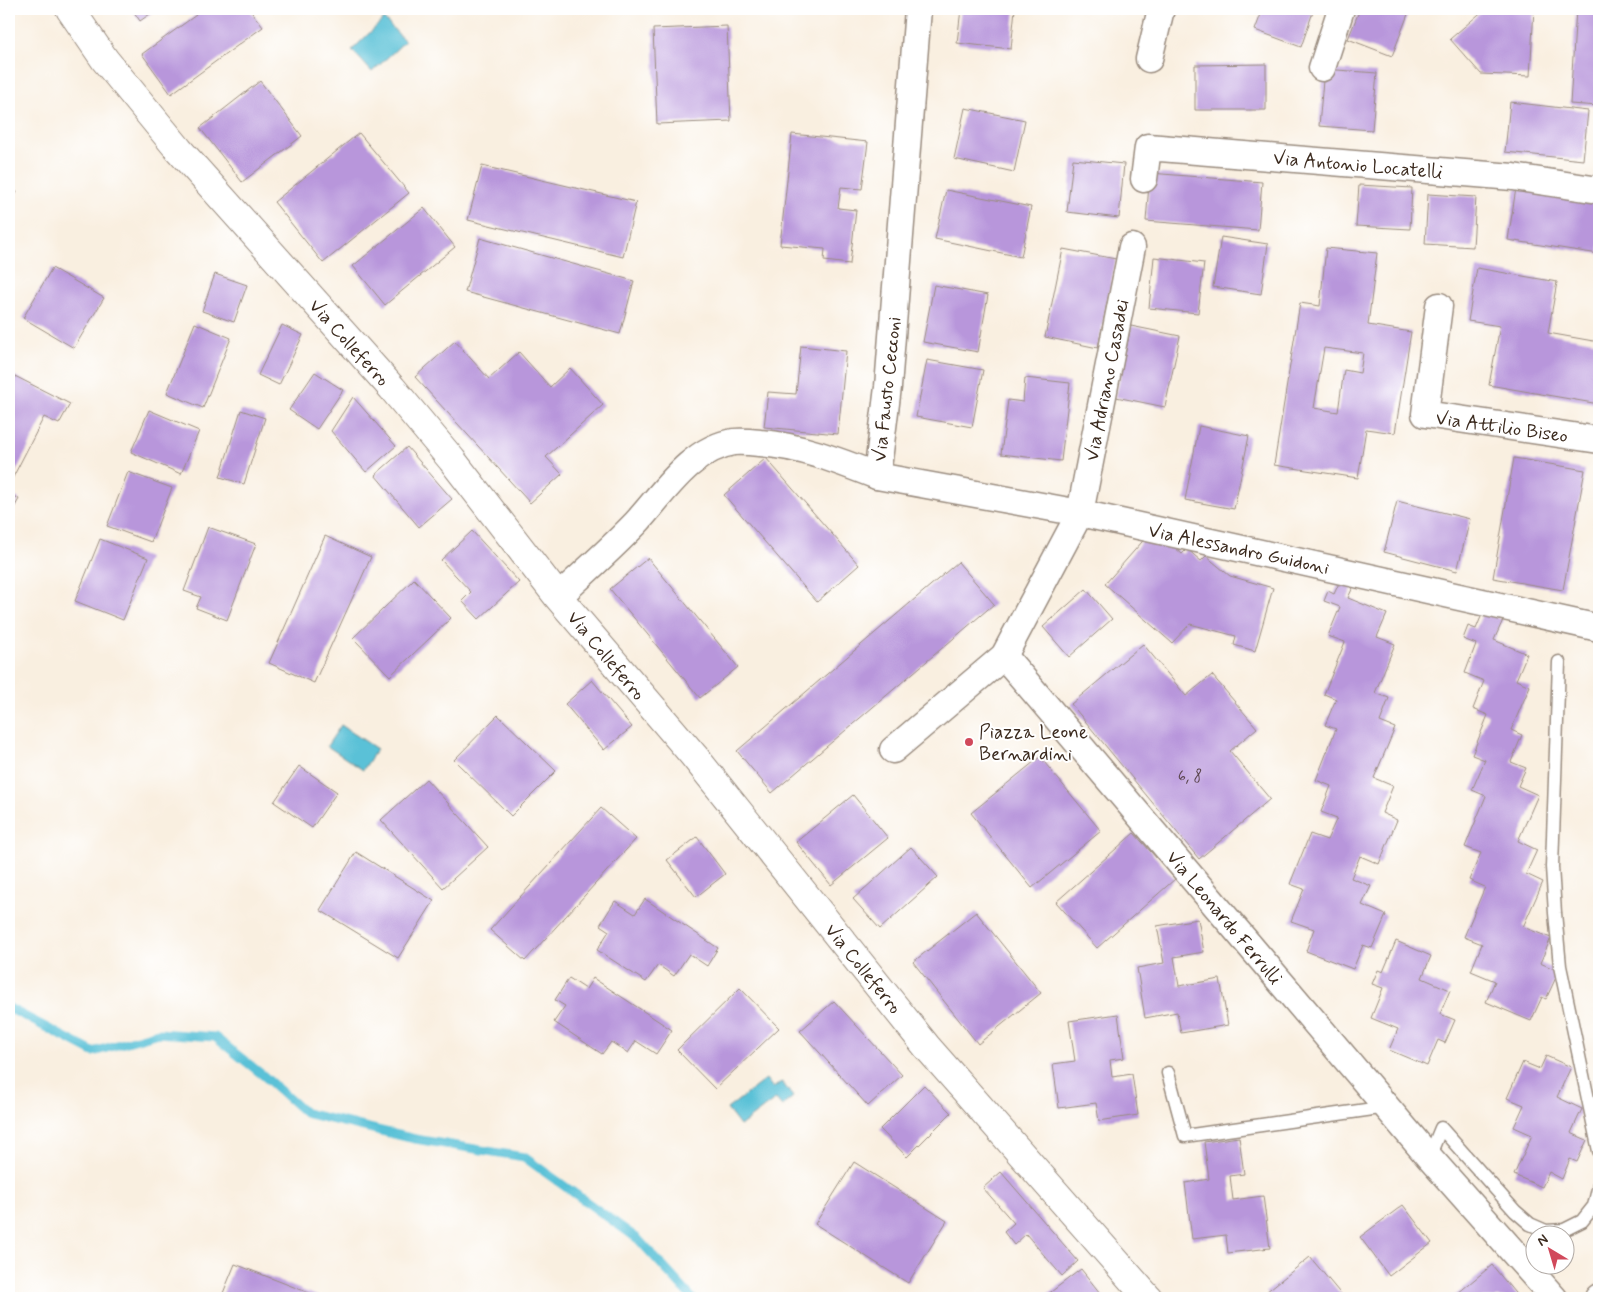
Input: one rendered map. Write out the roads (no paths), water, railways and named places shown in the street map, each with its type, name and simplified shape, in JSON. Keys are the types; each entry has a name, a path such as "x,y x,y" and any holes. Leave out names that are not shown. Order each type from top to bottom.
{"street":[{"name":"Via Colleferro","path":"70,9 105,60 179,150 392,388 452,460 558,597 694,756 927,1047 1148,1298"},
{"name":"Via Fausto Cecconi","path":"558,597 636,523 672,480 703,455 722,445 743,442 779,444 822,455 877,476 888,387 918,9"},
{"path":"1149,58 1162,9"},
{"path":"1322,68 1341,9"},
{"name":"Via Antonio Locatelli","path":"1144,179 1148,147 1513,177 1599,190"},
{"name":"Via Adriano Casadei","path":"1080,513 1132,247"},
{"name":"Via Attilio Biseo","path":"1439,306 1425,414 1599,440"},
{"name":"Via Alessandro Guidoni","path":"877,476 1080,513 1599,628"},
{"path":"893,750 1004,656 1080,513"},
{"name":"Via Leonardo Ferrulli","path":"1004,656 1429,1157 1554,1298"}],"lane":[{"path":"1560,662 1552,866 1554,913 1560,966 1599,1151"},
{"path":"1168,1073 1185,1136 1387,1107"},
{"path":"1429,1157 1441,1128 1515,1211 1530,1224 1546,1231 1564,1230 1582,1221 1594,1206 1599,1185"}],"water":[{"path":"384,19 405,41 372,72 352,50"},
{"path":"341,725 377,749 363,770 327,746"},
{"path":"766,1079 773,1088 782,1082 793,1097 782,1106 776,1099 740,1126 727,1109"}],"waterway":[{"path":"9,1008 93,1052 158,1033 215,1037 264,1076 305,1113 415,1139 524,1157 638,1239 692,1298"}],"place":[{"name":"Piazza Leone Bernardini","path":"969,742"}]}
